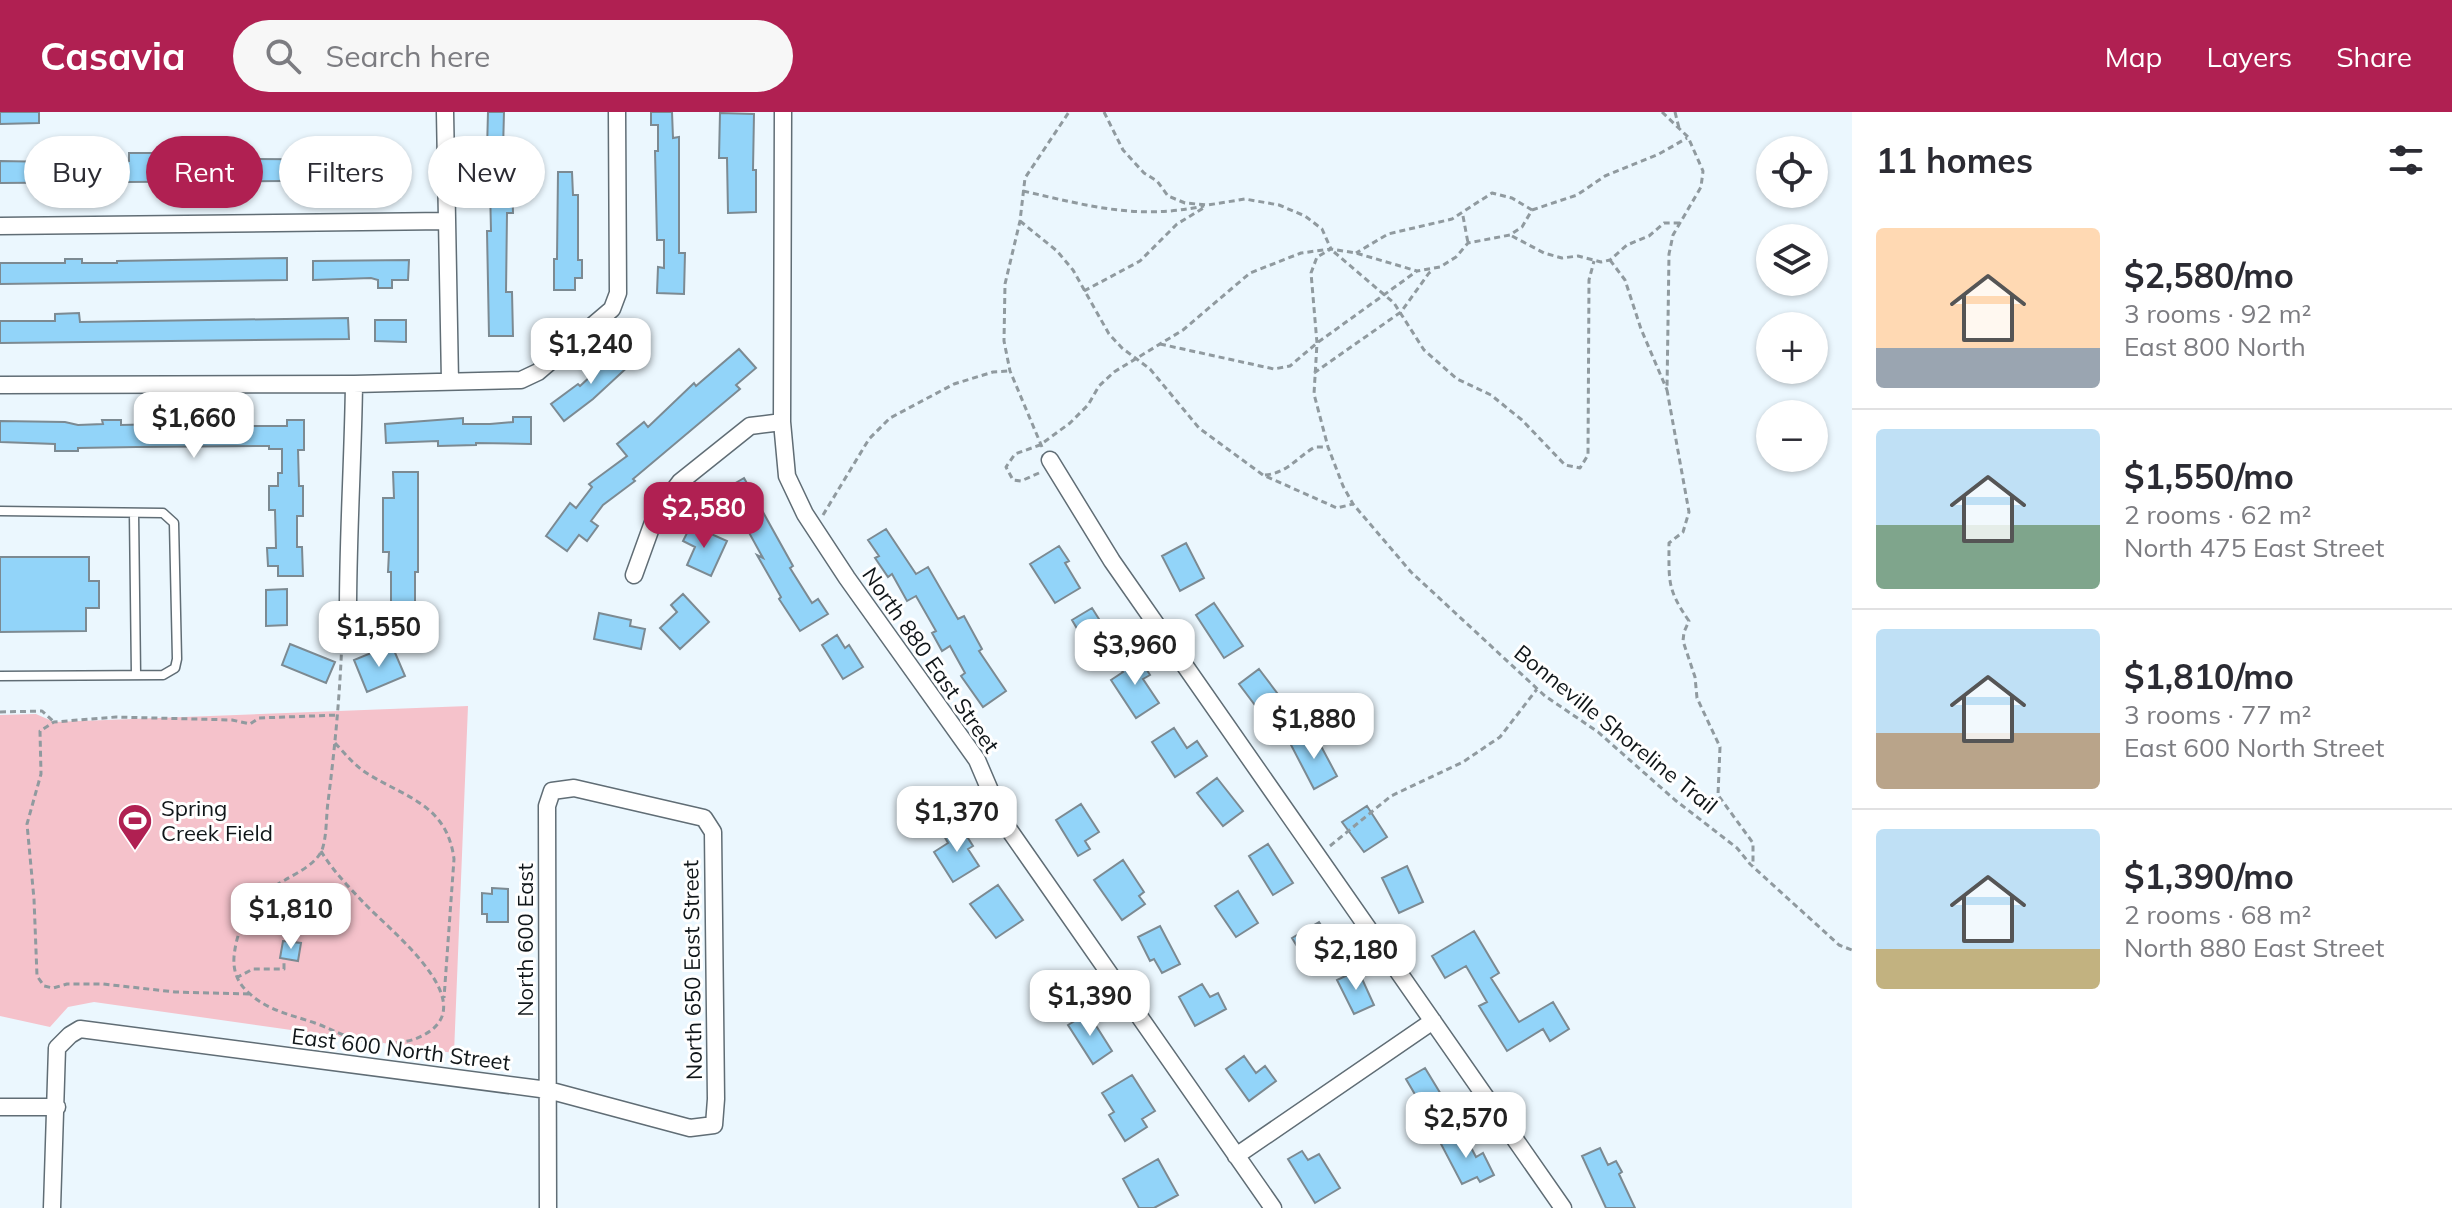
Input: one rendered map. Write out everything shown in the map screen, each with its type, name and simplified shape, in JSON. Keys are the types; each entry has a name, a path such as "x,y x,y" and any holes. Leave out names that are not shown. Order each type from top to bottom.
{"street":[{"path":"445,112 450,381"},
{"path":"0,385 521,380 538,372 612,309 618,293 617,112"},
{"name":"North 880 East Street","path":"783,112 782,422 787,476 815,528 977,760 1003,821 1273,1208"},
{"path":"0,226 447,221"},
{"path":"348,609 348,518 354,384"},
{"path":"634,575 656,514 680,482 750,426 782,422"},
{"path":"1052,463 1112,561 1563,1208"},
{"name":"North 600 East","path":"548,1208 547,806 552,791 574,788 704,818"},
{"name":"North 650 East Street","path":"704,818 713,832 714,1125"},
{"path":"1236,1156 1433,1021"},
{"name":"East 600 North Street","path":"57,1107 57,1048 80,1029 548,1090 690,1128 714,1125"},
{"path":"0,1107 57,1107 52,1208"}],"lane":[{"path":"0,511 163,513 174,523 177,659 175,668 170,672 0,676"},
{"path":"134,513 136,675"}],"path":[{"path":"1069,112 1025,178 1020,221 1005,284 1004,341 1010,371 1040,445 1052,463 1021,481 1013,480 1006,467 1015,454 1040,445 1070,423 1114,372 1183,330 1250,273 1301,253 1331,249 1417,271 1440,267"},
{"path":"1104,112 1123,150 1144,173 1157,181 1168,196 1185,203 1208,205"},
{"name":"Bonneville Shoreline Trail","path":"1662,112 1688,137 1703,171 1701,187 1673,235 1669,254 1667,390 1689,512 1683,532 1669,543 1672,596 1689,621 1683,641 1695,677 1697,698 1720,747 1718,795 1753,843 1753,867"},
{"path":"1675,112 1679,128"},
{"path":"1314,373 1401,312 1429,273 1456,257 1468,243 1510,235 1522,227 1532,210 1577,195 1605,176 1659,154 1688,137"},
{"path":"1023,191 1109,211 1158,213 1245,199 1279,205 1305,216 1322,229 1331,249 1401,312 1424,350 1457,379 1491,395 1522,420 1565,465 1580,468 1588,455 1589,280 1594,261"},
{"path":"1356,253 1388,234 1463,214 1492,193 1512,198 1532,210"},
{"path":"1083,291 1140,261 1177,224 1208,205"},
{"path":"1463,214 1468,243"},
{"path":"1020,221 1057,251 1073,270 1109,334 1150,369 1199,428 1263,475 1337,508 1353,504"},
{"path":"1510,235 1544,253 1562,258 1578,256 1594,261 1610,260 1627,245 1649,236 1664,223 1681,223"},
{"name":"Bonneville Shoreline Trail","path":"1331,249 1317,257 1311,273 1317,343 1314,373 1317,413 1343,486 1353,504 1411,572 1537,689 1598,732 1675,800 1737,848 1753,867 1839,945 1852,950"},
{"path":"1610,260 1625,280 1641,329 1667,390"},
{"path":"1160,344 1274,369 1290,366 1417,271"},
{"path":"815,528 869,439 890,418 954,384 993,372 1010,371"},
{"path":"1263,475 1277,474 1315,447 1328,447"},
{"path":"335,743 354,764 417,800 439,820 451,839 454,859 440,1020 430,1033 408,1042 356,1039 276,1012 249,994 236,978 234,957 243,920 253,904 304,869 321,851 335,743 339,715 342,639"},
{"path":"1318,856 1391,796 1463,762 1500,737 1537,689"},
{"path":"0,712 42,711 54,722"},
{"path":"249,994 175,992 103,984 44,986 37,976 27,824 41,774 40,731 54,722 116,717 232,720 250,724 259,718 339,715"},
{"path":"321,851 364,903 432,972 443,1002"},
{"path":"236,978 253,969 284,969 284,959"}],"shaded area":[{"path":"468,706 454,1053 94,1002 68,1007 50,1027 0,1016 0,715 36,714 54,722"}],"building":[{"path":"0,112 39,112 39,123 0,124"},
{"path":"488,112 504,112 503,136 487,136"},
{"path":"651,112 672,112 673,138 679,137 679,253 685,253 684,294 657,293 658,267 664,268 664,240 657,240 655,151 658,151 658,125 651,125"},
{"path":"720,113 754,114 756,212 728,213 727,158 719,158"},
{"path":"130,153 146,153 146,182 130,182"},
{"path":"263,159 279,159 279,181 263,181"},
{"path":"0,161 24,161 24,183 0,183"},
{"path":"558,172 572,172 573,195 578,195 578,260 582,260 582,278 575,278 575,290 554,290"},
{"path":"490,208 513,208 513,213 507,213 506,292 512,292 513,336 489,336 487,231 491,231"},
{"path":"287,258 287,280 0,284 0,263 65,263 65,259 82,259 82,263 117,263"},
{"path":"409,260 408,280 392,280 392,288 378,288 378,280 371,278 313,280 313,261"},
{"path":"79,313 80,322 348,318 349,339 0,343 0,321 55,321 55,314"},
{"path":"375,320 406,320 406,342 375,341"},
{"path":"739,349 756,368 736,385 740,389 603,505 591,521 598,526 587,541 579,535 567,551 546,536 570,503 576,508 592,487 589,484 627,456 617,444 644,422 648,427 694,383 696,386"},
{"path":"619,350 632,363 564,421 551,404 578,384 580,386"},
{"path":"513,417 531,417 531,444 438,446 438,441 386,443 385,424 463,418 463,424 490,424 513,422"},
{"path":"239,418 239,425 254,426 287,426 287,420 304,420 304,450 298,450 303,516 297,516 297,547 302,547 303,576 278,576 278,566 268,566 267,548 276,548 275,510 269,510 269,486 278,486 278,473 282,473 282,449 269,449 269,446 137,447 55,451 55,444 0,442 0,421 78,425 121,420 121,425 181,420 181,425 207,425 220,423 220,419"},
{"path":"393,472 418,472 415,627 391,627 391,572 388,572 389,552 383,552 383,498 394,498"},
{"path":"744,478 793,566 790,568 812,603 818,599 828,614 800,631 779,599 781,597 757,555 763,558 725,489"},
{"path":"691,525 727,541 711,576 687,565 695,547 683,541"},
{"path":"886,529 916,574 928,567 958,619 964,616 982,649 979,651 1006,691 983,707 961,676 965,673 950,646 942,651 932,633 936,631 916,596 907,601 892,574 888,577 875,558 879,556 868,540"},
{"path":"1186,543 1204,578 1180,591 1162,556"},
{"path":"1059,546 1080,588 1055,603 1030,564"},
{"path":"0,557 89,557 89,581 99,581 99,608 86,608 86,631 0,632"},
{"path":"287,589 287,625 266,626 266,590"},
{"path":"683,594 709,622 680,649 660,628 677,612 671,605"},
{"path":"1214,603 1243,646 1224,658 1196,615"},
{"path":"1092,608 1104,627 1114,621 1124,637 1093,656 1072,620"},
{"path":"599,613 631,620 630,626 645,629 641,649 594,639"},
{"path":"837,635 845,648 849,645 863,667 843,679 822,645"},
{"path":"290,644 335,662 326,683 282,665"},
{"path":"393,648 405,676 367,692 354,660"},
{"path":"1138,656 1150,675 1143,679 1159,703 1136,718 1111,680 1123,672 1120,668"},
{"path":"1259,669 1287,706 1267,721 1239,684"},
{"path":"1174,728 1187,748 1197,741 1207,756 1175,777 1152,742"},
{"path":"1314,733 1337,776 1314,789 1291,745"},
{"path":"1217,778 1243,811 1223,826 1197,793"},
{"path":"1081,804 1099,832 1085,841 1090,849 1078,856 1056,820"},
{"path":"1367,806 1387,837 1364,852 1342,822"},
{"path":"959,824 973,846 968,849 979,866 953,882 934,852 948,843 943,834"},
{"path":"1268,844 1293,883 1273,895 1249,856"},
{"path":"1123,860 1144,892 1139,896 1145,904 1122,920 1094,880"},
{"path":"1407,866 1423,902 1399,913 1382,878"},
{"path":"998,885 1023,920 996,938 970,904"},
{"path":"492,888 508,889 508,922 487,922 487,914 482,914 482,893 492,894"},
{"path":"1238,891 1258,923 1236,937 1215,906"},
{"path":"1319,922 1328,936 1321,940 1332,959 1318,967 1314,960 1308,964 1292,938"},
{"path":"1160,926 1180,964 1162,973 1154,959 1150,961 1138,937"},
{"path":"1474,931 1499,973 1491,978 1519,1022 1553,1002 1569,1029 1550,1041 1543,1029 1507,1051 1479,1006 1487,1002 1466,966 1445,978 1432,956"},
{"path":"283,941 301,943 298,961 280,958"},
{"path":"1358,970 1374,1005 1354,1014 1337,980"},
{"path":"1202,984 1210,997 1218,993 1226,1009 1195,1026 1179,997"},
{"path":"1088,1013 1112,1051 1093,1064 1068,1025"},
{"path":"1244,1056 1256,1073 1265,1066 1276,1081 1249,1101 1226,1069"},
{"path":"1425,1068 1442,1096 1423,1108 1406,1079"},
{"path":"1132,1075 1155,1111 1142,1119 1147,1127 1125,1141 1109,1115 1114,1112 1102,1093"},
{"path":"1463,1132 1476,1157 1483,1153 1494,1175 1480,1182 1477,1177 1462,1184 1441,1144"},
{"path":"1600,1148 1608,1165 1616,1161 1635,1208 1606,1208 1582,1156"},
{"path":"1302,1151 1308,1160 1319,1154 1340,1188 1315,1203 1288,1159"},
{"path":"1158,1159 1178,1195 1154,1208 1139,1208 1123,1179"}],"place":[{"name":"Spring Creek Field","path":"135,852"}]}
